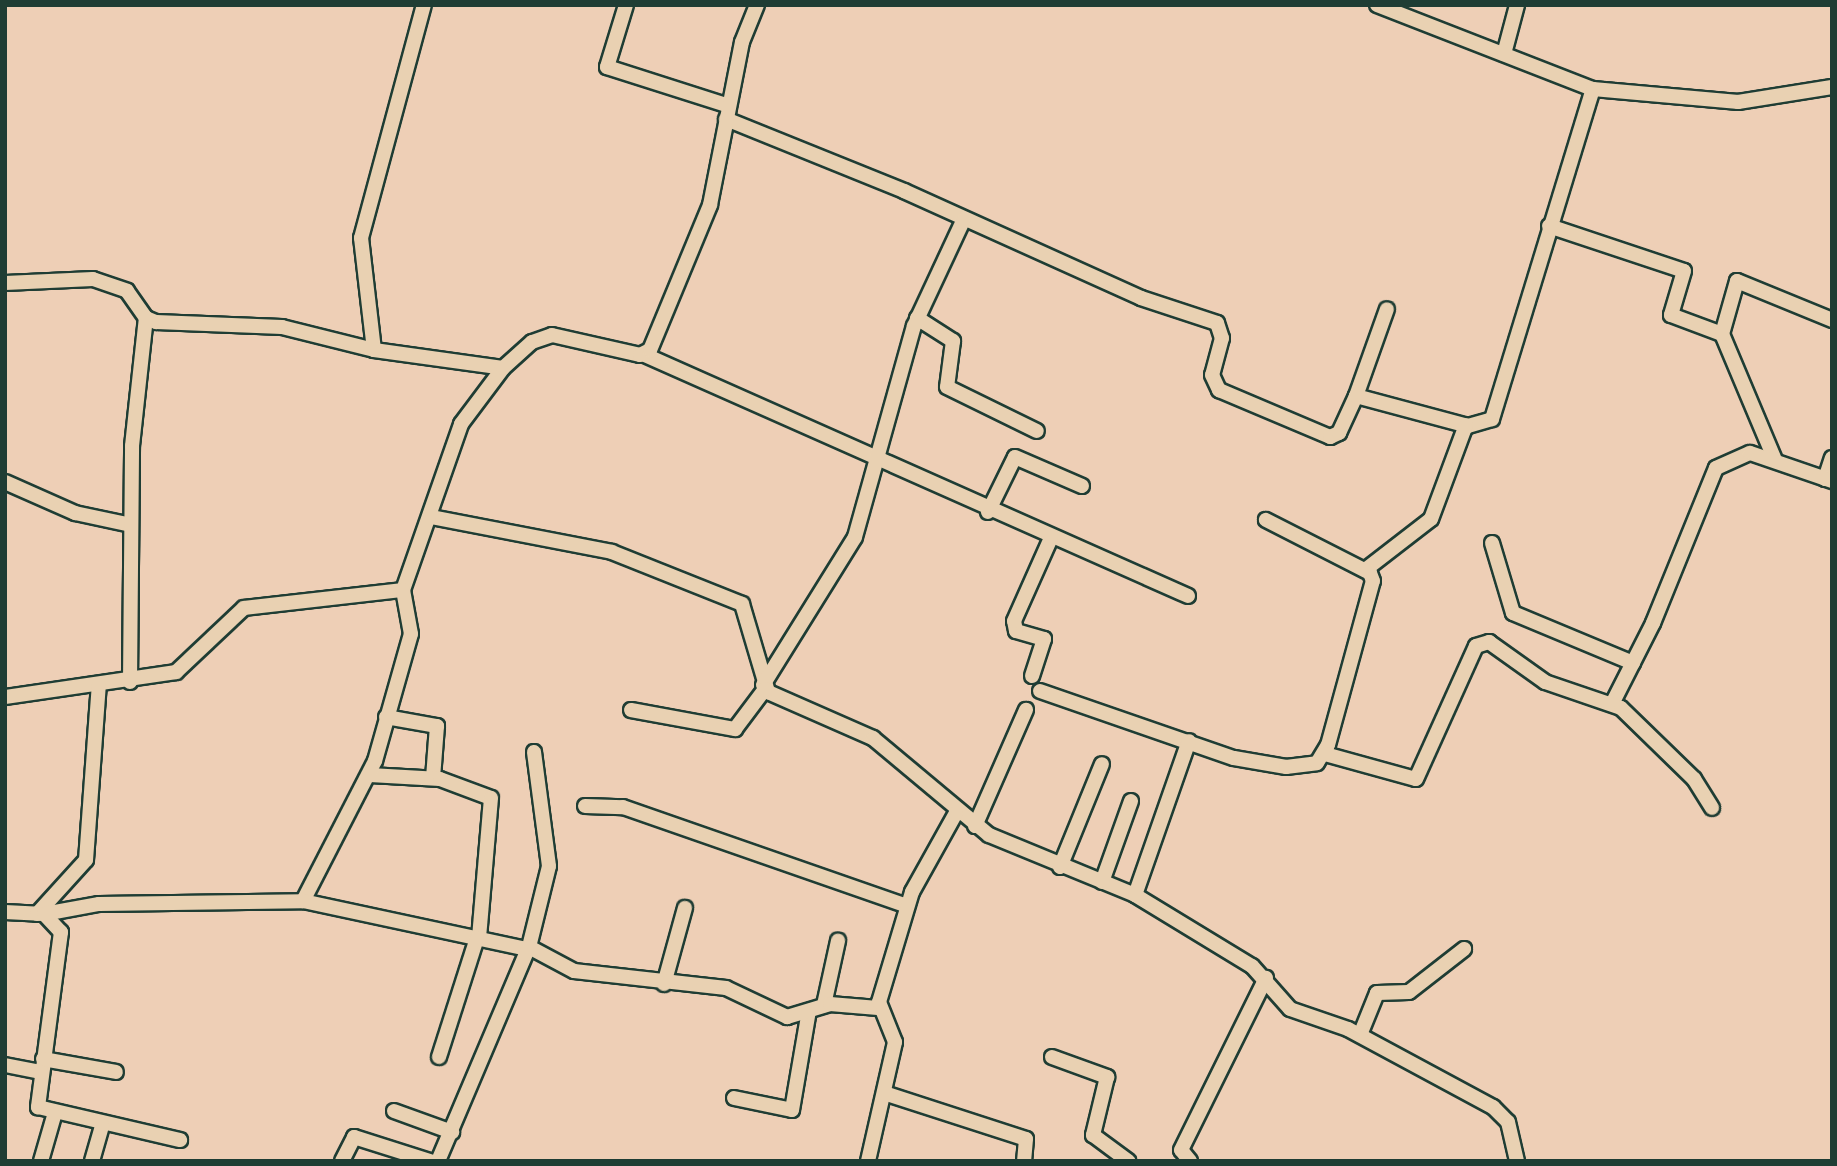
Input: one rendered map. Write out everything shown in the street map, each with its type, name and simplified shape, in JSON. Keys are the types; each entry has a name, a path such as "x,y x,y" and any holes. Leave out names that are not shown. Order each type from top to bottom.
{"street":[{"path":"374,350 361,238 424,5"},
{"path":"626,5 607,68 728,113 1141,298 1216,323 1222,338 1212,375 1223,393 1330,436 1339,433 1356,396 1387,309"},
{"path":"645,355 710,205 728,113 757,5"},
{"path":"1377,5 1593,89 1738,102 1832,87"},
{"path":"1504,54 1517,5"},
{"path":"1356,396 1466,425 1483,425 1497,409 1549,226 1593,89"},
{"path":"631,710 735,729 764,687 855,537 917,318 964,219"},
{"path":"1549,226 1684,271 1671,314 1722,334"},
{"path":"5,283 75,278 110,283 127,291 146,318 133,426 130,682"},
{"path":"1775,460 1722,334 1737,281 1832,320"},
{"path":"146,318 282,327 374,350 503,368"},
{"path":"917,318 953,341 947,387 1037,431"},
{"path":"303,901 370,775 412,628 403,590 431,517 461,424 503,368 532,342 552,335 645,355 877,458 988,512 1188,596"},
{"path":"1365,570 1431,519 1466,425"},
{"path":"1613,702 1633,663 1716,468 1750,453 1828,480 1832,458"},
{"path":"988,512 1015,457 1082,486"},
{"path":"5,482 75,513 131,525"},
{"path":"431,517 612,552 742,604 753,623 764,687"},
{"path":"1040,691 1189,741 1286,767 1317,763 1325,754 1373,581 1365,570 1266,520"},
{"path":"1032,676 1044,639 1014,626 1051,538"},
{"path":"1492,543 1513,613 1633,663"},
{"path":"5,697 130,682 188,666 219,626 244,608 403,590"},
{"path":"1325,754 1416,779 1476,646 1484,642 1545,682 1613,702 1694,779 1712,808"},
{"path":"40,914 86,860 99,684"},
{"path":"764,687 873,738 956,813 975,826 1060,867 1136,895 1266,978 1290,1009 1360,1035 1503,1114 1517,1161"},
{"path":"975,826 1026,710"},
{"path":"386,717 437,726 433,778"},
{"path":"1136,895 1189,741"},
{"path":"438,1161 528,948 549,866 534,752"},
{"path":"1060,867 1102,764"},
{"path":"370,775 433,778 491,798 478,938 439,1057"},
{"path":"1102,882 1131,801"},
{"path":"584,806 623,807 907,906"},
{"path":"868,1161 895,1042 878,1008 907,906 956,813"},
{"path":"5,912 40,914 99,904 303,901 528,948 574,971 664,984 726,988 787,1017 824,1005 878,1008"},
{"path":"664,984 685,908"},
{"path":"40,914 61,932 38,1107 54,1116 180,1140"},
{"path":"824,1005 838,941"},
{"path":"1360,1035 1377,993 1409,992 1464,949"},
{"path":"1190,1161 1181,1150 1266,978"},
{"path":"734,1098 792,1110 809,1011"},
{"path":"1052,1057 1107,1077 1093,1135 1128,1161"},
{"path":"5,1065 116,1072"},
{"path":"884,1093 1026,1139 1024,1161"},
{"path":"394,1111 452,1132"},
{"path":"41,1161 54,1116"},
{"path":"92,1161 102,1125"},
{"path":"342,1161 354,1137 430,1161"}]}
